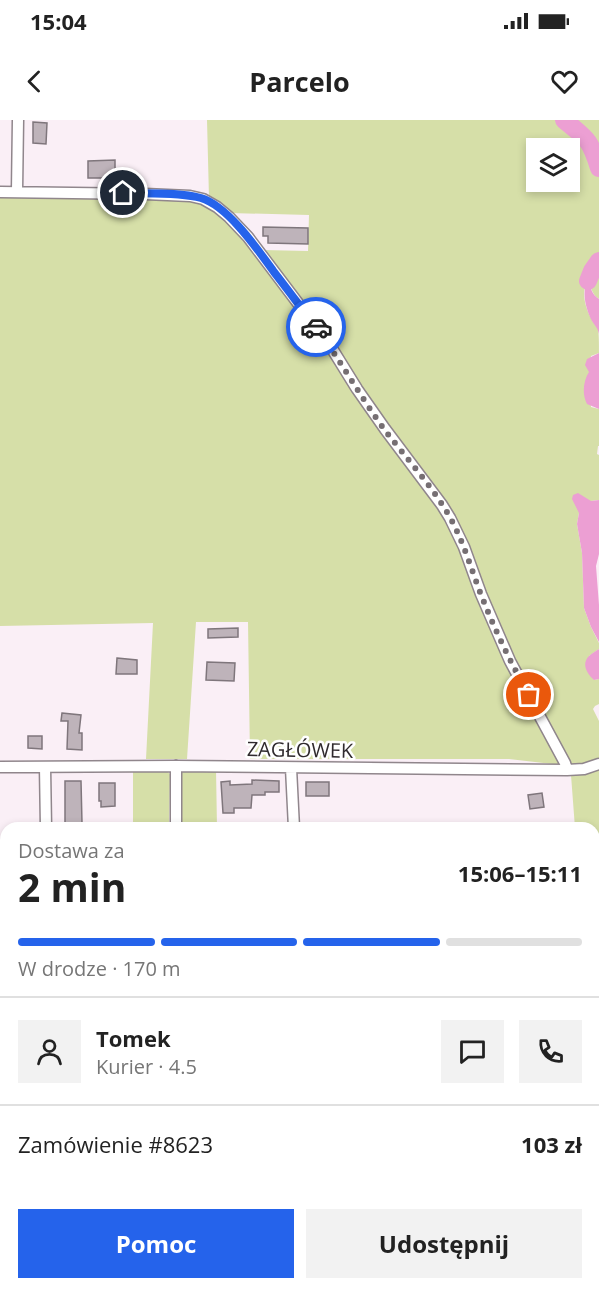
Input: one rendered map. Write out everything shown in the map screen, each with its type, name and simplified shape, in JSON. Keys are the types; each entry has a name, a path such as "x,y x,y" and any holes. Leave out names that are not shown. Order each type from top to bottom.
{"street":[{"path":"16,191 18,120"},
{"path":"0,192 190,196 209,202 229,217 248,237 331,347 379,421 450,518 503,645 566,763 567,770"},
{"name":"ZAGŁÓWEK","path":"0,767 176,766 567,770 584,769 599,764"},
{"path":"176,766 176,822"},
{"path":"45,767 46,822"},
{"path":"291,768 294,822"}],"green space":[{"path":"207,120 599,120 599,299 588,282 584,295 588,311 599,334 599,353 591,356 589,372 591,407 599,409 597,454 599,455 599,500 591,501 579,513 577,524 582,553 584,608 599,643 599,649 589,656 594,680 599,679 599,704 593,709 599,721 599,760 591,764 561,765 509,759 250,759 248,622 196,622 187,759 146,759 153,623 0,626 0,196 180,198 206,206 245,240 321,341 333,341 262,250 308,251 309,215 230,213 209,198"},
{"path":"599,768 599,822 575,822 571,775 583,775"},
{"path":"164,769 170,774 169,822 133,822 133,770"},
{"path":"216,769 217,822 179,822 179,774 183,770"}],"shaded area":[{"path":"588,281 593,293 599,299 599,334 586,306 585,290"},
{"path":"599,353 599,409 587,404 584,384 589,372 585,365 587,359"},
{"path":"578,493 591,501 599,500 599,554 596,566 599,642 584,608 582,553 577,524 579,513 572,499 573,495"},
{"path":"599,649 599,679 594,680 587,672 585,662"}],"building":[{"path":"33,122 47,123 46,144 33,143"},
{"path":"115,160 115,178 88,178 88,161"},
{"path":"263,227 308,228 308,244 268,243 268,236 263,236"},
{"path":"238,628 238,637 208,638 208,629"},
{"path":"117,658 137,660 137,674 116,674"},
{"path":"207,662 235,663 234,681 206,680"},
{"path":"62,713 81,715 79,733 82,733 82,750 67,749 68,721 61,721"},
{"path":"28,736 42,736 42,749 28,748"},
{"path":"252,780 279,781 279,792 252,795 251,808 234,808 234,813 223,813 221,782 230,781 230,785 252,784"},
{"path":"65,781 81,781 82,822 65,822"},
{"path":"306,782 329,782 329,796 306,796"},
{"path":"99,783 115,783 115,806 101,807"},
{"path":"542,793 544,807 530,809 528,795"}],"waterway":[{"path":"564,120 587,140 599,168"},
{"path":"588,281 599,261"}],"way so far":[{"path":"316,327 385,429 450,518 464,547 499,637 529,695"}],"route":[{"path":"123,193 190,196 203,199 217,207 248,237 316,327"}]}
